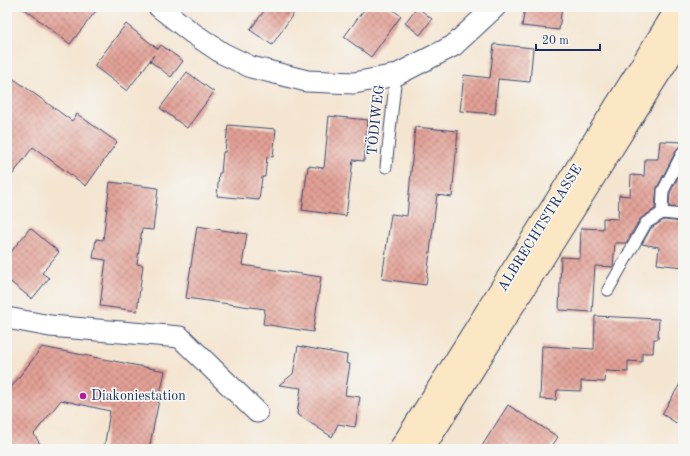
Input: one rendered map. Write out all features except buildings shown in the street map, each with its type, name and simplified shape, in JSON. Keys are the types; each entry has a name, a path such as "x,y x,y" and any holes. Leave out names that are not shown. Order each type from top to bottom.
{"main road":[{"name":"ALBRECHTSTRASSE","path":"424,449 678,33 678,7"},
{"name":"ALBRECHTSTRASSE","path":"400,449 678,33"}],"street":[{"path":"159,7 191,32 222,53 251,67 307,81 354,83 396,75 453,46 496,7"},
{"path":"7,318 50,326 180,337 257,412"}],"lane":[{"name":"TÖDIWEG","path":"386,168 396,75"},
{"path":"662,213 663,191 683,152"},
{"path":"608,290 646,223 662,213 683,215"}],"place":[{"name":"Diakoniestation","path":"83,396"}]}
